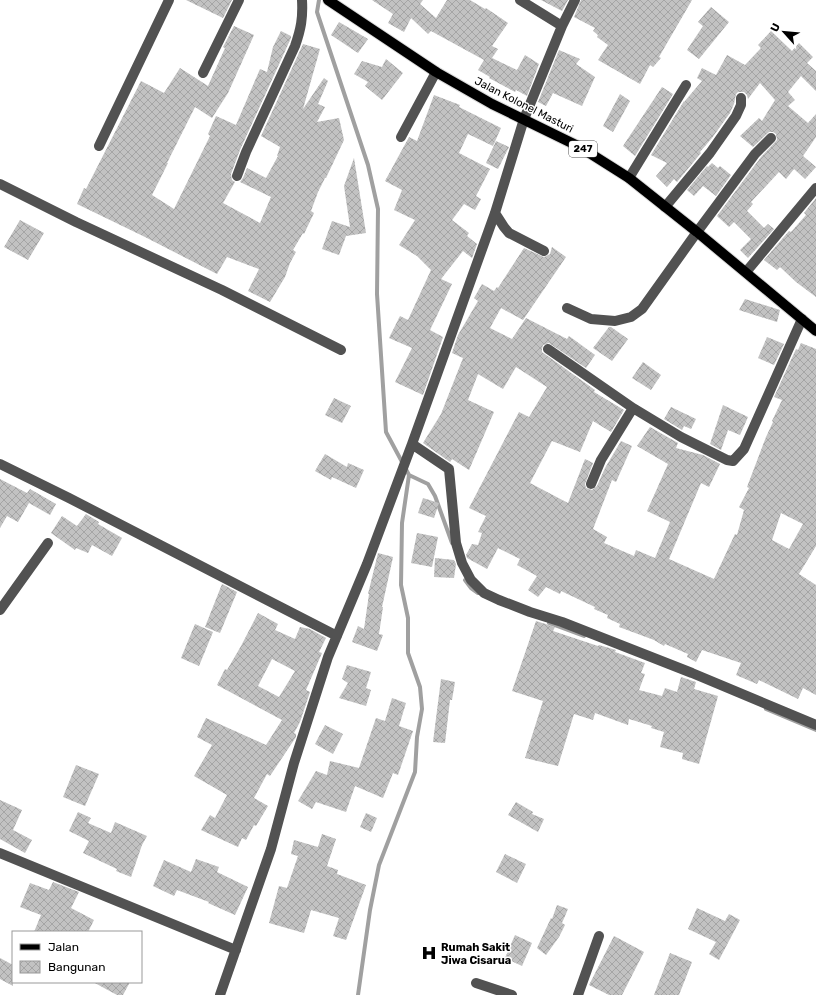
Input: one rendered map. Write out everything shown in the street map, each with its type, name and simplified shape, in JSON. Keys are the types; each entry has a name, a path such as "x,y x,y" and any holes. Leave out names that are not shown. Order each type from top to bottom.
{"main road":[{"name":"Jalan Kolonel Masturi","path":"328,0 436,72 492,104 580,147 629,178 746,272 816,331"}],"street":[{"path":"99,146 169,0"},
{"path":"203,73 239,0"},
{"path":"238,176 246,152 295,46 301,28 303,15 302,0"},
{"path":"520,0 562,26"},
{"path":"220,995 270,849 294,763 326,664 367,564 412,444 495,213 524,119 562,26 575,0"},
{"path":"401,137 436,72"},
{"path":"629,178 686,85"},
{"path":"665,206 710,153 736,116 741,105 740,98"},
{"path":"567,308 592,319 615,321 631,317 642,309 755,154 770,138"},
{"path":"0,184 76,222 222,290 341,350"},
{"path":"746,272 816,188"},
{"path":"495,213 509,233 544,251"},
{"path":"548,349 633,408 682,437 727,460 733,460 744,449 802,319"},
{"path":"591,484 601,460 633,408"},
{"path":"412,444 449,469 456,543 462,563 471,580 484,593 530,612 562,622 692,673 816,725"},
{"path":"0,464 83,505 337,636"},
{"path":"0,610 48,543"},
{"path":"0,853 236,950"},
{"path":"578,995 599,936"},
{"path":"476,983 512,995"}],"building":[{"path":"186,0 232,0 223,18"},
{"path":"372,0 423,0 420,4 436,18 447,0 470,0 485,9 486,8 508,23 492,46 498,49 492,58 517,70 525,55 539,64 527,96 516,90 515,92 489,78 490,77 478,70 484,60 431,31 428,34 411,18 404,32 388,23 393,14"},
{"path":"541,0 568,0 562,11"},
{"path":"581,0 692,0 659,57 661,58 653,67 650,65 640,84 598,60 608,45 597,37 598,35 593,31 595,28 574,17"},
{"path":"711,7 729,22 699,59 687,50 703,26 698,22"},
{"path":"339,22 368,39 358,53 331,35"},
{"path":"234,26 254,35 228,93 212,118 195,107 152,195 174,209 210,136 208,134 216,116 236,125 260,69 267,72 273,47 281,31 291,36 291,38 240,150 231,174 232,180 235,182 223,203 260,223 271,197 240,182 247,168 266,178 278,156 280,147 261,136 303,44 320,49 303,109 324,78 328,81 318,104 325,107 317,122 339,118 344,140 318,192 311,211 314,213 304,234 303,233 293,250 296,252 285,277 270,302 248,291 259,269 227,257 217,274 77,204 141,81 164,93 180,68 208,86 225,48 223,47"},
{"path":"771,31 792,51 799,43 813,57 807,63 816,71 816,91 801,76 788,92 795,100 788,106 808,123 816,114 816,137 803,156 816,167 805,179 794,169 786,179 779,172 751,202 753,204 747,211 764,228 768,224 774,229 748,258 740,250 751,239 734,222 729,227 717,216 761,157 777,140 776,134 769,132 753,147 740,136 759,118 762,121 775,100 760,83 748,99 744,92 738,92 736,94 730,113 700,152 701,153 677,182 674,179 667,187 656,176 667,163 651,155 684,101 702,81 697,78 702,68 716,75 727,55 745,65 761,48 758,45"},
{"path":"559,50 580,59 576,64 595,77 582,106 553,93 546,106 538,102"},
{"path":"386,59 403,73 382,100 365,86 368,82 354,74 362,61 382,67"},
{"path":"662,87 673,94 635,156 623,146"},
{"path":"620,94 630,101 613,132 603,126"},
{"path":"434,95 460,105 459,107 501,128 493,146 468,134 459,153 490,169 476,196 481,199 475,210 464,204 452,220 469,233 467,236 477,244 472,258 463,251 441,279 452,284 430,330 443,337 423,395 395,382 412,348 389,338 400,316 408,320 431,270 417,256 399,245 415,220 394,210 402,190 385,181 409,137 417,141"},
{"path":"496,141 509,147 498,169 486,163"},
{"path":"354,158 366,233 346,236 339,255 322,249 332,221 350,227 344,186"},
{"path":"712,163 718,168 720,166 731,175 716,196 703,186 694,196 687,190 707,166 708,167"},
{"path":"816,198 816,297 796,282 780,267 777,270 764,260 789,231 791,232 806,215 804,213"},
{"path":"20,220 44,233 28,260 4,247"},
{"path":"552,247 566,257 523,320 501,308 490,328 512,339 526,318 567,339 569,336 595,355 586,368 549,343 543,345 542,352 595,390 594,392 624,410 611,432 593,421 580,452 552,441 530,483 568,503 585,459 593,463 585,484 586,488 592,490 597,486 605,468 621,441 632,446 616,482 612,480 593,529 607,537 604,543 634,556 636,550 655,558 670,522 647,511 668,464 637,446 650,427 678,443 676,448 703,455 720,464 709,487 701,483 669,559 714,579 735,534 737,535 744,510 739,507 749,488 747,487 773,422 772,421 782,400 774,397 796,349 798,350 801,343 816,349 816,546 799,574 816,585 816,695 803,688 798,699 759,680 757,684 736,675 741,663 702,650 696,662 687,657 688,654 665,644 664,646 654,640 619,627 620,624 607,618 608,615 594,609 595,607 561,591 560,594 546,587 538,597 528,590 537,576 517,565 520,559 498,548 487,569 467,558 466,555 472,544 478,545 482,533 478,532 486,516 469,508 519,412 529,417 547,387 516,367 503,389 478,374 468,400 494,412 469,470 452,459 450,462 423,443 441,414 463,358 452,353 458,335 478,301 474,298 482,284 494,291 497,287 498,288 524,248 544,257 550,254","holes":["781,513 803,524 789,549 772,540"]},
{"path":"745,299 780,310 777,322 739,310"},
{"path":"609,327 628,339 612,361 593,348"},
{"path":"767,337 784,344 774,365 758,358"},
{"path":"643,362 661,375 651,390 632,378"},
{"path":"334,398 351,406 342,423 325,415"},
{"path":"723,405 748,417 740,435 728,430 721,450 710,444"},
{"path":"671,407 696,419 691,429 684,426 682,430 664,419"},
{"path":"325,454 347,467 348,463 364,470 356,488 332,477 331,480 315,471"},
{"path":"0,479 27,493 30,489 56,504 50,515 29,503 18,522 7,516 0,528"},
{"path":"423,498 439,503 434,518 418,513"},
{"path":"86,514 99,522 98,524 122,538 112,556 92,545 88,553 76,548 75,550 51,533 62,516 77,526"},
{"path":"417,533 438,537 432,567 411,563"},
{"path":"378,553 393,557 382,607 379,634 383,635 377,651 352,642 358,626 364,629 368,594"},
{"path":"435,558 454,560 456,564 454,578 434,577"},
{"path":"222,584 237,592 220,633 205,627"},
{"path":"258,613 278,624 275,630 295,639 300,627 310,629 326,638 319,652 322,653 306,690 310,692 300,722 294,733 296,734 296,737 270,776 267,774 254,798 268,806 256,826 254,825 246,840 242,838 238,847 201,830 210,815 215,818 227,795 194,776 212,745 197,737 206,718 266,745 282,720 217,685 225,669 227,670","holes":["272,659 295,671 279,697 258,686"]},
{"path":"536,621 555,627 553,631 598,646 616,650 615,652 645,663 641,673 645,674 639,690 662,696 665,688 677,692 681,677 696,682 694,689 718,696 699,764 682,759 683,753 660,747 664,732 651,728 652,726 629,719 628,725 595,713 593,720 574,714 558,766 525,758 543,701 512,691"},
{"path":"195,624 213,632 199,666 181,658"},
{"path":"347,665 371,672 366,688 371,690 366,706 339,698 348,683 342,679"},
{"path":"441,679 455,682 452,700 450,700 445,743 433,742"},
{"path":"392,698 406,703 399,726 413,731 398,775 393,773 383,798 355,786 346,812 316,802 312,809 298,801 316,771 327,775 330,761 359,768 376,718 385,721"},
{"path":"325,725 343,734 333,754 315,744"},
{"path":"76,765 99,774 85,806 63,797"},
{"path":"0,800 22,810 13,830 32,840 25,853 0,839"},
{"path":"516,802 533,812 532,814 544,819 538,832 508,815"},
{"path":"78,812 91,818 88,823 111,833 115,822 147,836 142,845 131,877 116,871 117,869 83,853 89,841 69,831"},
{"path":"366,813 377,818 371,832 360,827"},
{"path":"322,834 336,839 327,866 338,870 337,874 366,885 346,940 333,936 339,918 311,910 304,933 269,923 279,886 287,888 298,856 291,854 294,840 318,847"},
{"path":"505,854 526,864 517,883 496,872"},
{"path":"196,859 219,867 217,872 248,887 235,915 208,903 209,902 177,890 174,896 153,886 164,860 191,872"},
{"path":"53,882 79,892 71,908 94,920 88,931 34,931 41,915 20,907 30,883 49,890"},
{"path":"557,905 568,909 562,923 565,925 559,937 546,955 537,948 551,918 552,919"},
{"path":"697,908 725,921 729,914 740,920 719,960 709,954 716,942 688,929"},
{"path":"515,935 532,943 522,966 505,958"},
{"path":"614,936 644,952 622,995 609,995 589,985"},
{"path":"670,953 692,962 679,995 654,995"},
{"path":"0,958 12,964 13,986 0,979"},
{"path":"95,983 129,983 123,995 117,995"}],"waterway":[{"path":"319,0 317,12 368,165 378,209 377,294 386,432 409,475 402,523 401,585 408,618 408,653 420,687 422,709 417,737 415,772 379,865 370,910 358,995"},
{"path":"409,475 428,484 435,496 452,543"},
{"path":"465,580 471,588 478,593"},
{"path":"549,623 584,636"},
{"path":"766,709 816,730"}],"place":[{"name":"Rumah Sakit Jiwa Cisarua","path":"429,953"}]}
